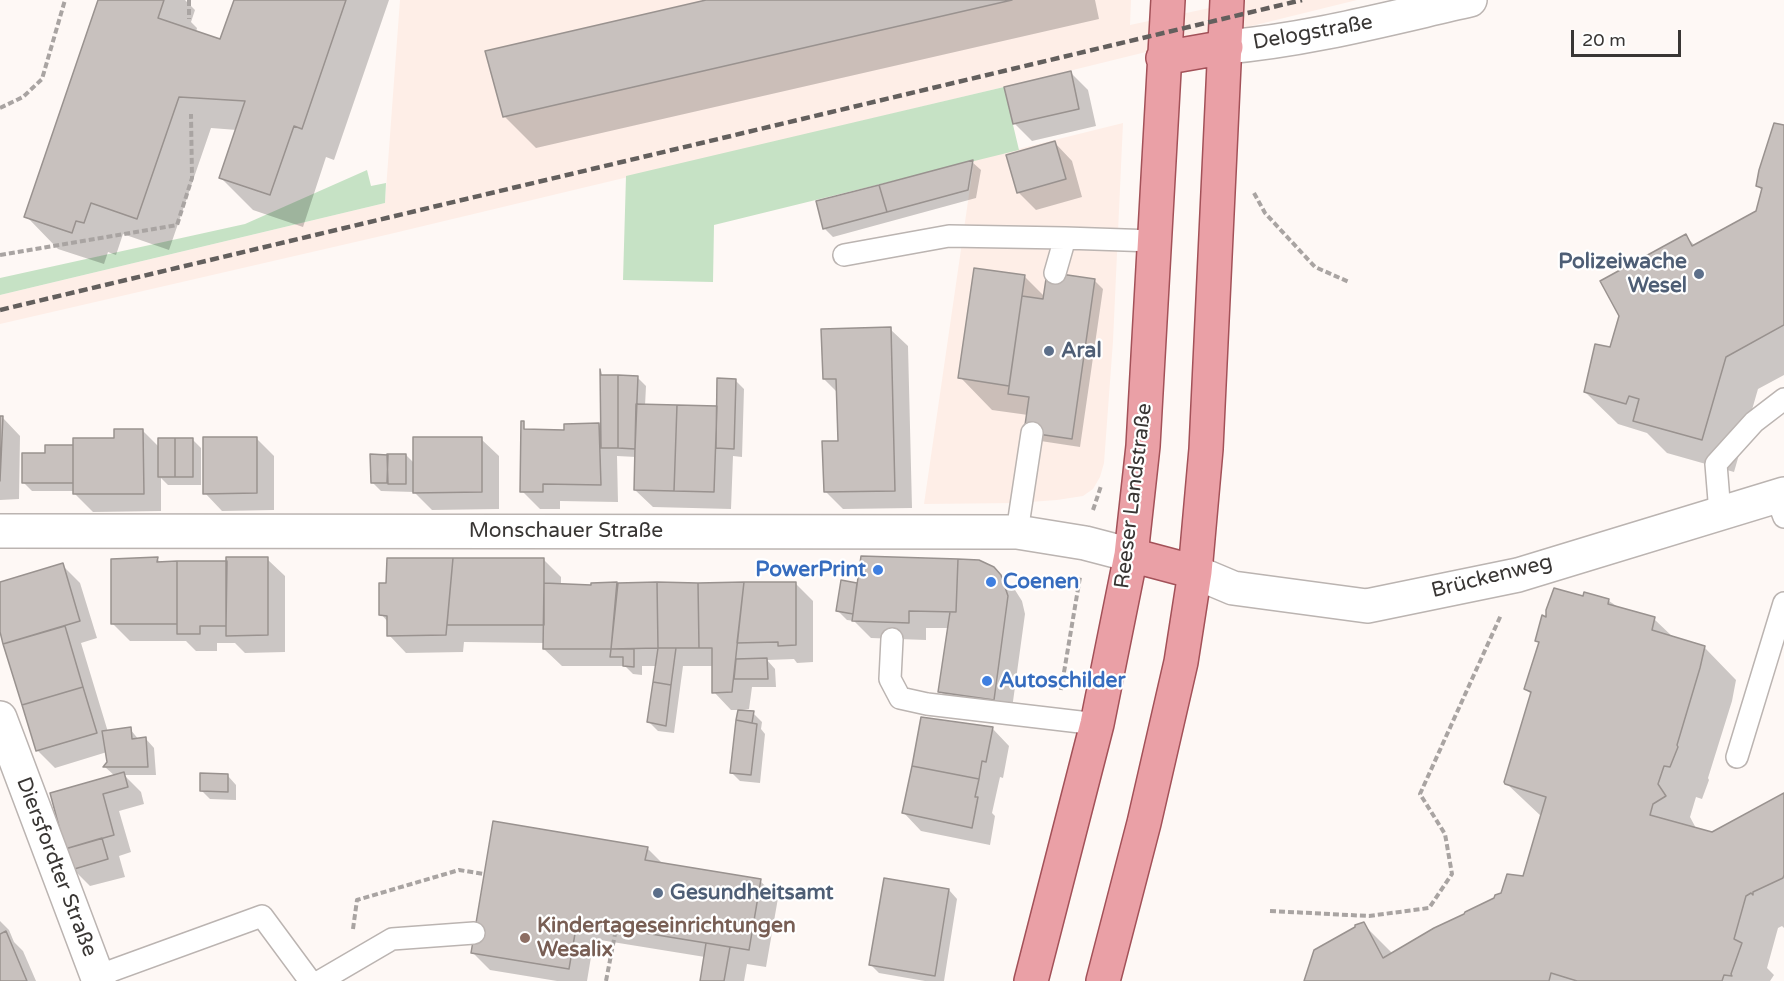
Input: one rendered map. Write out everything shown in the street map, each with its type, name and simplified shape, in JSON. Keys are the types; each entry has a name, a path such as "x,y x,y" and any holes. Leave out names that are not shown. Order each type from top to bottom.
{"main road":[{"name":"Reeser Landstraße","path":"1031,981 1097,724 1131,555 1143,446 1168,0"},
{"path":"1103,981 1144,823 1181,662 1195,572 1206,449 1227,0"},
{"path":"1163,58 1226,47"},
{"path":"1131,555 1195,572"}],"street":[{"name":"Delogstraße","path":"1226,47 1249,45 1367,23 1470,0"},
{"name":"Brückenweg","path":"1195,572 1233,588 1367,606 1518,575 1720,513 1781,502"},
{"name":"Monschauer Straße","path":"0,531 1017,532 1086,543 1131,555"},
{"name":"Diersfordter Straße","path":"0,718 98,979"}],"lane":[{"path":"844,255 949,236 1154,242"},
{"path":"1054,273 1065,238"},
{"path":"1720,513 1716,464 1754,422 1784,399"},
{"path":"1017,532 1032,433"},
{"path":"1737,757 1784,603"},
{"path":"892,639 890,679 900,698 927,704 1097,724"},
{"path":"98,979 262,916 310,981"},
{"path":"320,981 392,939 474,933"}],"path":[{"path":"0,108 23,97 42,79 65,0"},
{"path":"189,0 189,20"},
{"path":"0,255 177,225 192,178 191,114"},
{"path":"1250,185 1265,213 1315,267 1349,282"},
{"path":"1056,718 1093,507 1102,485"},
{"path":"1270,911 1369,916 1429,908 1452,874 1445,834 1420,794 1518,575"},
{"path":"347,965 357,900 459,870 484,874"},
{"path":"606,981 615,929"}],"shaded area":[{"path":"400,0 1131,0 1130,25 1247,0 1357,0 390,234 0,324 0,295 385,203"},
{"path":"1123,123 1113,341 1104,463 1100,477 1093,489 1083,496 1057,500 924,504 974,160"}],"green space":[{"path":"1004,87 1019,150 714,225 713,282 623,280 626,176"},
{"path":"367,170 371,186 386,183 385,203 0,295 0,278 245,224"}],"building":[{"path":"98,0 164,0 158,18 220,39 234,0 346,0 302,129 294,126 270,195 219,178 245,101 179,97 137,219 91,203 84,223 76,221 72,233 24,217"},
{"path":"706,0 1012,0 503,117 485,51"},
{"path":"1071,71 1079,109 1013,124 1004,87"},
{"name":"Polizeiwache Wesel","path":"1774,123 1784,125 1784,325 1726,357 1702,440 1633,421 1639,399 1629,396 1626,404 1584,392 1595,344 1610,347 1619,316 1600,281 1686,234 1692,246 1756,211 1762,188 1756,186 1759,170"},
{"path":"1055,141 1066,179 1017,193 1006,155"},
{"path":"973,160 968,190 887,212 879,185"},
{"path":"879,185 887,212 823,229 816,201"},
{"path":"974,268 1025,275 1009,386 958,378"},
{"path":"1047,272 1095,279 1072,439 1024,432 1029,397 1008,394 1022,296 1043,299"},
{"path":"891,327 895,491 824,492 822,441 838,441 836,379 823,379 821,329"},
{"path":"600,369 601,375 618,375 618,448 601,448"},
{"path":"618,375 638,376 635,449 618,448"},
{"path":"717,378 736,379 734,449 716,448"},
{"path":"636,404 677,405 674,491 634,490"},
{"path":"677,405 717,406 714,492 674,491"},
{"path":"0,416 3,416 0,481"},
{"path":"521,421 524,421 524,429 564,430 564,424 599,423 601,485 543,484 543,492 520,492"},
{"path":"114,429 143,429 144,494 73,494 73,438 114,438"},
{"path":"203,437 257,437 257,493 203,494"},
{"path":"413,437 482,437 482,492 413,493"},
{"path":"158,438 175,438 175,477 158,477"},
{"path":"175,438 193,438 193,477 175,477"},
{"path":"45,445 73,445 73,483 22,483 22,453 45,453"},
{"path":"370,454 388,455 387,483 371,483"},
{"path":"387,454 406,454 406,484 388,484"},
{"path":"861,556 958,559 956,612 909,611 909,623 852,621"},
{"path":"158,557 157,562 177,561 177,624 111,624 111,559"},
{"path":"226,557 268,557 268,635 226,636"},
{"path":"387,558 453,558 446,635 387,636 387,616 379,615 379,583 386,583"},
{"path":"453,558 544,558 544,625 447,625"},
{"path":"958,559 979,560 994,567 1001,575 1008,596 994,700 938,692 950,612 956,612"},
{"path":"177,561 227,561 226,626 200,626 200,634 177,634"},
{"path":"63,563 80,621 3,644 0,632 0,582"},
{"path":"841,580 857,583 853,614 836,611"},
{"path":"617,582 611,649 543,649 544,583 591,585 591,583"},
{"path":"657,582 698,583 699,648 658,648"},
{"path":"657,582 658,648 611,649 618,583"},
{"path":"744,582 796,582 796,645 778,646 778,642 737,643"},
{"path":"744,582 732,692 712,693 712,648 699,648 698,583"},
{"path":"1554,588 1583,596 1584,592 1609,599 1608,604 1655,617 1652,630 1705,646 1678,747 1670,767 1664,766 1658,784 1666,796 1653,804 1650,815 1712,832 1784,793 1784,875 1783,878 1753,892 1753,895 1751,893 1746,896 1734,939 1742,943 1732,976 1724,975 1722,981 1577,981 1551,973 1549,981 1304,981 1314,950 1355,925 1364,922 1383,958 1434,928 1494,898 1495,895 1501,893 1507,874 1523,876 1546,797 1504,782 1531,692 1524,689 1539,642 1535,641 1542,615 1546,617 1546,610"},
{"path":"65,626 83,687 22,705 3,644"},
{"path":"658,648 676,648 671,685 653,682"},
{"path":"611,649 634,649 634,667 623,666 623,657 610,657"},
{"path":"767,658 768,679 734,679 736,659"},
{"path":"653,682 671,685 666,726 647,722"},
{"path":"83,687 97,733 36,751 22,705"},
{"path":"738,710 754,711 752,723 736,720"},
{"path":"921,717 993,727 986,762 982,761 979,779 912,766"},
{"path":"736,720 757,724 751,775 730,773"},
{"path":"131,727 132,739 146,737 148,767 103,767 107,762 102,731"},
{"path":"912,766 979,779 972,828 902,813"},
{"path":"124,772 128,787 103,794 114,835 65,849 50,793"},
{"path":"200,773 228,774 228,792 200,791"},
{"path":"493,821 648,847 645,860 761,879 749,950 577,922 569,969 471,953"},
{"path":"102,838 108,859 71,870 65,849"},
{"path":"884,878 949,889 935,976 869,965"},
{"path":"6,931 27,981 0,981 0,934"},
{"path":"706,943 730,947 724,981 700,981"}],"railway":[{"path":"0,310 1302,0"}],"place":[{"name":"Polizeiwache Wesel","path":"1699,274"},
{"name":"Aral","path":"1049,351"},
{"name":"PowerPrint","path":"878,570"},
{"name":"Coenen","path":"991,582"},
{"name":"Autoschilder","path":"987,681"},
{"name":"Gesundheitsamt","path":"658,893"},
{"name":"Kindertageseinrichtungen Wesalix","path":"525,938"}]}
